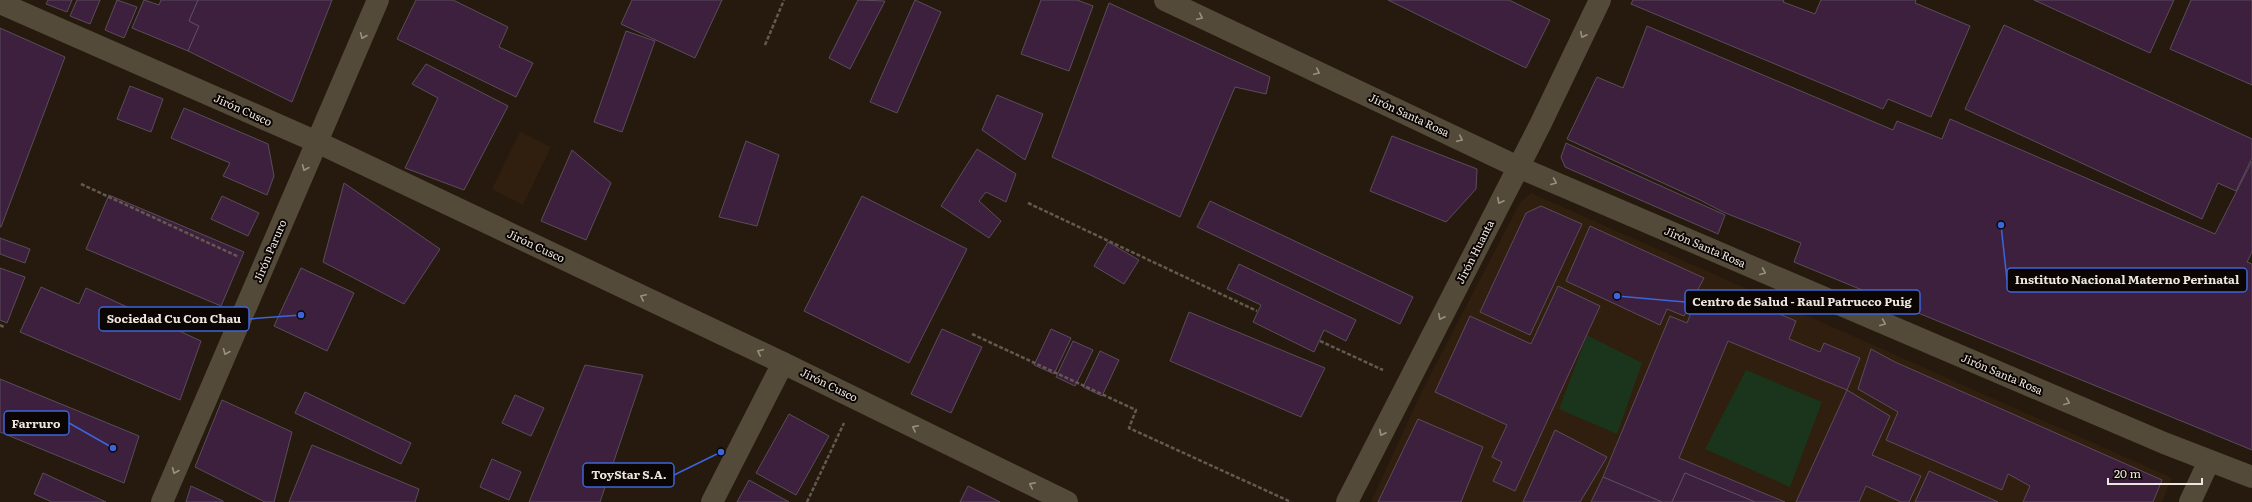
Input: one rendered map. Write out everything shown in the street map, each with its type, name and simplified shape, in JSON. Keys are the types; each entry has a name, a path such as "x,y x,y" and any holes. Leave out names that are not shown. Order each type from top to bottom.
{"street":[{"name":"Jirón Paruro","path":"162,502 378,0"},
{"name":"Jirón Santa Rosa","path":"1164,0 1518,167 2164,444 2252,476"},
{"name":"Jirón Huanta","path":"1347,502 1518,167 1600,0"},
{"name":"Jirón Cusco","path":"0,3 316,142 783,363 1067,502"},
{"path":"712,502 783,363"},
{"path":"2190,502 2209,461"}],"path":[{"path":"765,44 784,0"},
{"path":"81,184 262,268"},
{"path":"1028,203 1257,311"},
{"path":"0,326 4,327"},
{"path":"972,334 1136,410 1129,428 1291,502"},
{"path":"1320,341 1408,382"},
{"path":"807,502 856,399"}],"shaded area":[{"path":"520,132 551,147 523,205 492,189"},
{"path":"1531,193 2172,478 2162,502 1371,502 1422,391 1521,201"}],"green space":[{"path":"1587,335 1642,363 1617,434 1559,409"},
{"path":"1746,370 1822,402 1790,487 1705,449"}],"building":[{"path":"48,0 72,0 67,12 46,4"},
{"path":"77,0 100,0 90,24 70,16"},
{"path":"117,0 137,7 124,38 105,30"},
{"path":"144,0 159,5 161,0 198,0 189,21 199,26 188,51 132,28"},
{"path":"198,0 332,0 292,102 188,51 199,26 189,21"},
{"path":"416,0 453,0 508,27 499,47 533,63 516,97 397,39"},
{"path":"632,0 722,0 695,58 621,24"},
{"path":"858,0 885,1 850,69 829,58"},
{"path":"915,0 941,12 897,113 870,102"},
{"path":"1041,0 1077,0 1093,6 1069,71 1021,54"},
{"path":"1388,0 1509,0 1550,20 1526,68"},
{"path":"1633,0 1784,0 1783,2 1815,14 1821,0 1916,0 1915,3 1970,26 1931,117 1888,99 1883,109 1631,4"},
{"path":"2034,0 2174,0 2150,53"},
{"path":"2191,0 2252,0 2252,85 2170,49"},
{"path":"1109,3 1270,77 1266,94 1235,87 1180,217 1052,157"},
{"path":"2004,25 2252,139 2252,158 2236,191 2218,183 2202,219 1965,109"},
{"path":"1647,26 1893,130 1897,121 1942,139 1950,119 2215,234 2252,161 2252,252 2247,262 2252,264 2252,450 1794,262 1801,243 1723,212 1567,139 1597,77 1623,88"},
{"path":"0,28 65,57 1,227 0,227"},
{"path":"626,31 655,41 622,132 594,122"},
{"path":"426,64 508,106 464,190 405,168 438,98 412,84"},
{"path":"130,86 163,99 151,132 117,119"},
{"path":"997,95 1043,114 1025,160 982,130"},
{"path":"184,108 268,144 274,176 267,195 223,176 230,163 171,138"},
{"path":"1392,136 1477,169 1476,189 1446,222 1370,191"},
{"path":"746,141 779,155 757,226 719,217"},
{"path":"1566,143 1725,215 1718,234 1565,167 1561,157"},
{"path":"977,149 1016,174 1006,202 986,192 979,201 1001,221 989,238 941,206"},
{"path":"572,150 611,183 586,240 541,221"},
{"path":"344,183 440,249 404,304 323,262"},
{"path":"109,195 244,252 221,306 86,249"},
{"path":"222,196 259,213 248,236 211,219"},
{"path":"862,196 967,249 909,363 804,311"},
{"path":"1210,201 1413,297 1400,324 1197,227"},
{"path":"1541,206 1582,224 1530,335 1480,312 1526,213"},
{"path":"1590,226 1704,278 1684,316 1667,309 1660,325 1566,281"},
{"path":"0,238 30,249 25,263 0,254"},
{"path":"1108,242 1139,260 1124,284 1094,266"},
{"path":"1239,264 1356,320 1346,341 1324,330 1314,352 1253,322 1261,305 1227,289"},
{"path":"0,268 25,277 7,323 0,320"},
{"path":"301,268 354,293 327,351 274,326"},
{"path":"1558,286 1600,306 1515,491 1493,481 1502,462 1492,457 1507,425 1435,392 1470,316 1531,344"},
{"path":"41,287 79,304 86,288 201,341 180,400 20,332"},
{"path":"1699,293 1730,306 1734,295 1796,321 1789,339 1820,352 1824,343 1860,358 1847,390 1728,341 1679,458 1785,502 1755,502 1685,473 1672,502 1662,502 1603,477 1670,316 1687,323"},
{"path":"1189,312 1325,368 1301,417 1170,361"},
{"path":"942,329 982,347 951,413 911,394"},
{"path":"1051,329 1071,338 1054,374 1034,365"},
{"path":"1073,341 1093,350 1075,386 1056,377"},
{"path":"1871,349 1895,362 2162,480 2153,502 2023,502 2030,486 2008,474 2002,490 1886,440 1898,412 1858,389"},
{"path":"1100,351 1119,360 1102,396 1083,387"},
{"path":"585,365 643,375 600,502 529,502"},
{"path":"0,379 139,436 124,483 0,432"},
{"path":"1847,390 1890,416 1872,455 1921,476 1909,502 1901,502 1866,486 1859,502 1796,502"},
{"path":"305,392 411,443 401,464 295,413"},
{"path":"515,395 544,408 531,436 502,423"},
{"path":"222,400 292,432 274,502 265,502 195,467"},
{"path":"789,414 829,436 796,495 756,473"},
{"path":"1418,419 1483,447 1461,502 1378,502"},
{"path":"1555,430 1607,457 1580,502 1523,502"},
{"path":"312,445 419,489 415,502 289,502"},
{"path":"492,459 521,472 509,500 480,487"},
{"path":"1929,471 1998,502 1915,502"},
{"path":"43,473 106,502 52,502 34,494"},
{"path":"1685,473 1755,502 1672,502"},
{"path":"1603,477 1662,502 1591,502"},
{"path":"749,480 789,502 737,502"},
{"path":"191,486 223,501 223,502 186,502"},
{"path":"968,486 1000,502 960,502"}],"place":[{"name":"Instituto Nacional Materno Perinatal","path":"2001,225"},
{"name":"Centro de Salud - Raul Patrucco Puig","path":"1617,296"},
{"name":"Sociedad Cu Con Chau","path":"301,315"},
{"name":"Farruro","path":"113,448"},
{"name":"ToyStar S.A.","path":"721,452"}]}
